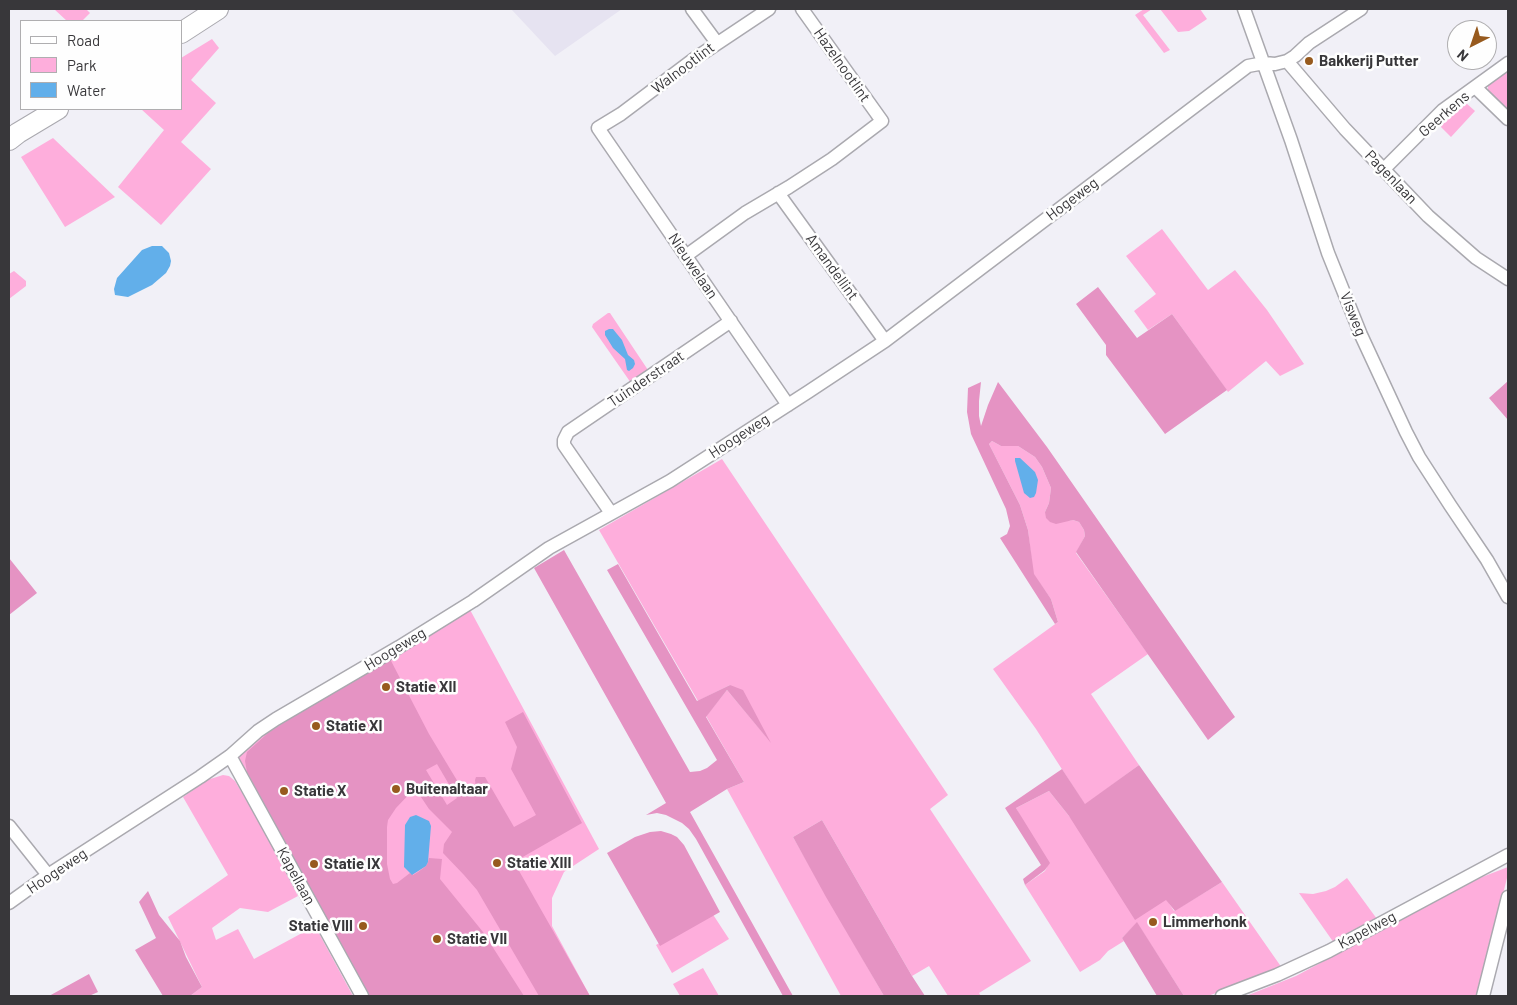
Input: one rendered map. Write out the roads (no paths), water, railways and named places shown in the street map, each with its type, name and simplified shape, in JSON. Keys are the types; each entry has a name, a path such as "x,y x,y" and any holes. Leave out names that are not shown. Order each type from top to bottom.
{"main road":[{"path":"182,31 218,9"},
{"path":"12,136 56,110"}],"street":[{"path":"692,9 717,43"},
{"name":"Walnootlint","path":"598,128 628,110 717,43 769,9"},
{"name":"Hazelnootlint","path":"778,193 832,159 882,121 802,9"},
{"name":"Visweg","path":"1244,9 1291,140 1328,253 1361,336 1419,457 1487,560 1508,597"},
{"path":"1287,61 1309,43 1361,9"},
{"name":"Hogeweg","path":"788,405 885,341 1248,66 1287,61"},
{"name":"Pagenlaan","path":"1287,61 1345,129 1435,222 1476,258 1508,279"},
{"name":"Geerkens","path":"1384,169 1444,110 1508,63"},
{"path":"1475,88 1508,119"},
{"name":"Nieuwelaan","path":"598,128 788,405"},
{"path":"686,255 745,213 778,193"},
{"name":"Amandellint","path":"778,193 885,341"},
{"name":"Tuinderstraat","path":"610,513 564,446 564,440 568,432 731,321"},
{"name":"Hoogeweg","path":"9,903 230,756 276,719 493,588 549,548 670,481 788,405"},
{"name":"Kapellaan","path":"230,756 362,996"},
{"path":"9,826 48,876"},
{"name":"Kapelweg","path":"1222,996 1277,975 1337,947 1508,855"},
{"path":"1483,996 1508,897"}],"water":[{"path":"152,246 162,246 169,253 171,261 166,273 152,285 128,297 115,295 114,289 117,278 142,250"},
{"path":"613,329 622,340 628,355 634,360 635,364 629,371 627,370 625,359 613,348 605,335 605,331"},
{"path":"1015,458 1020,458 1035,472 1038,480 1034,497 1030,498 1024,493"},
{"path":"416,815 429,821 431,826 428,862 426,866 412,875 404,867 405,825 410,817"}],"place":[{"name":"Bakkerij Putter","path":"1309,61"},
{"name":"Statie XII","path":"386,687"},
{"name":"Statie XI","path":"316,726"},
{"name":"Buitenaltaar","path":"396,789"},
{"name":"Statie X","path":"284,791"},
{"name":"Statie XIII","path":"497,863"},
{"name":"Statie IX","path":"314,864"},
{"name":"Limmerhonk","path":"1153,922"},
{"name":"Statie VIII","path":"363,926"},
{"name":"Statie VII","path":"437,939"}]}
